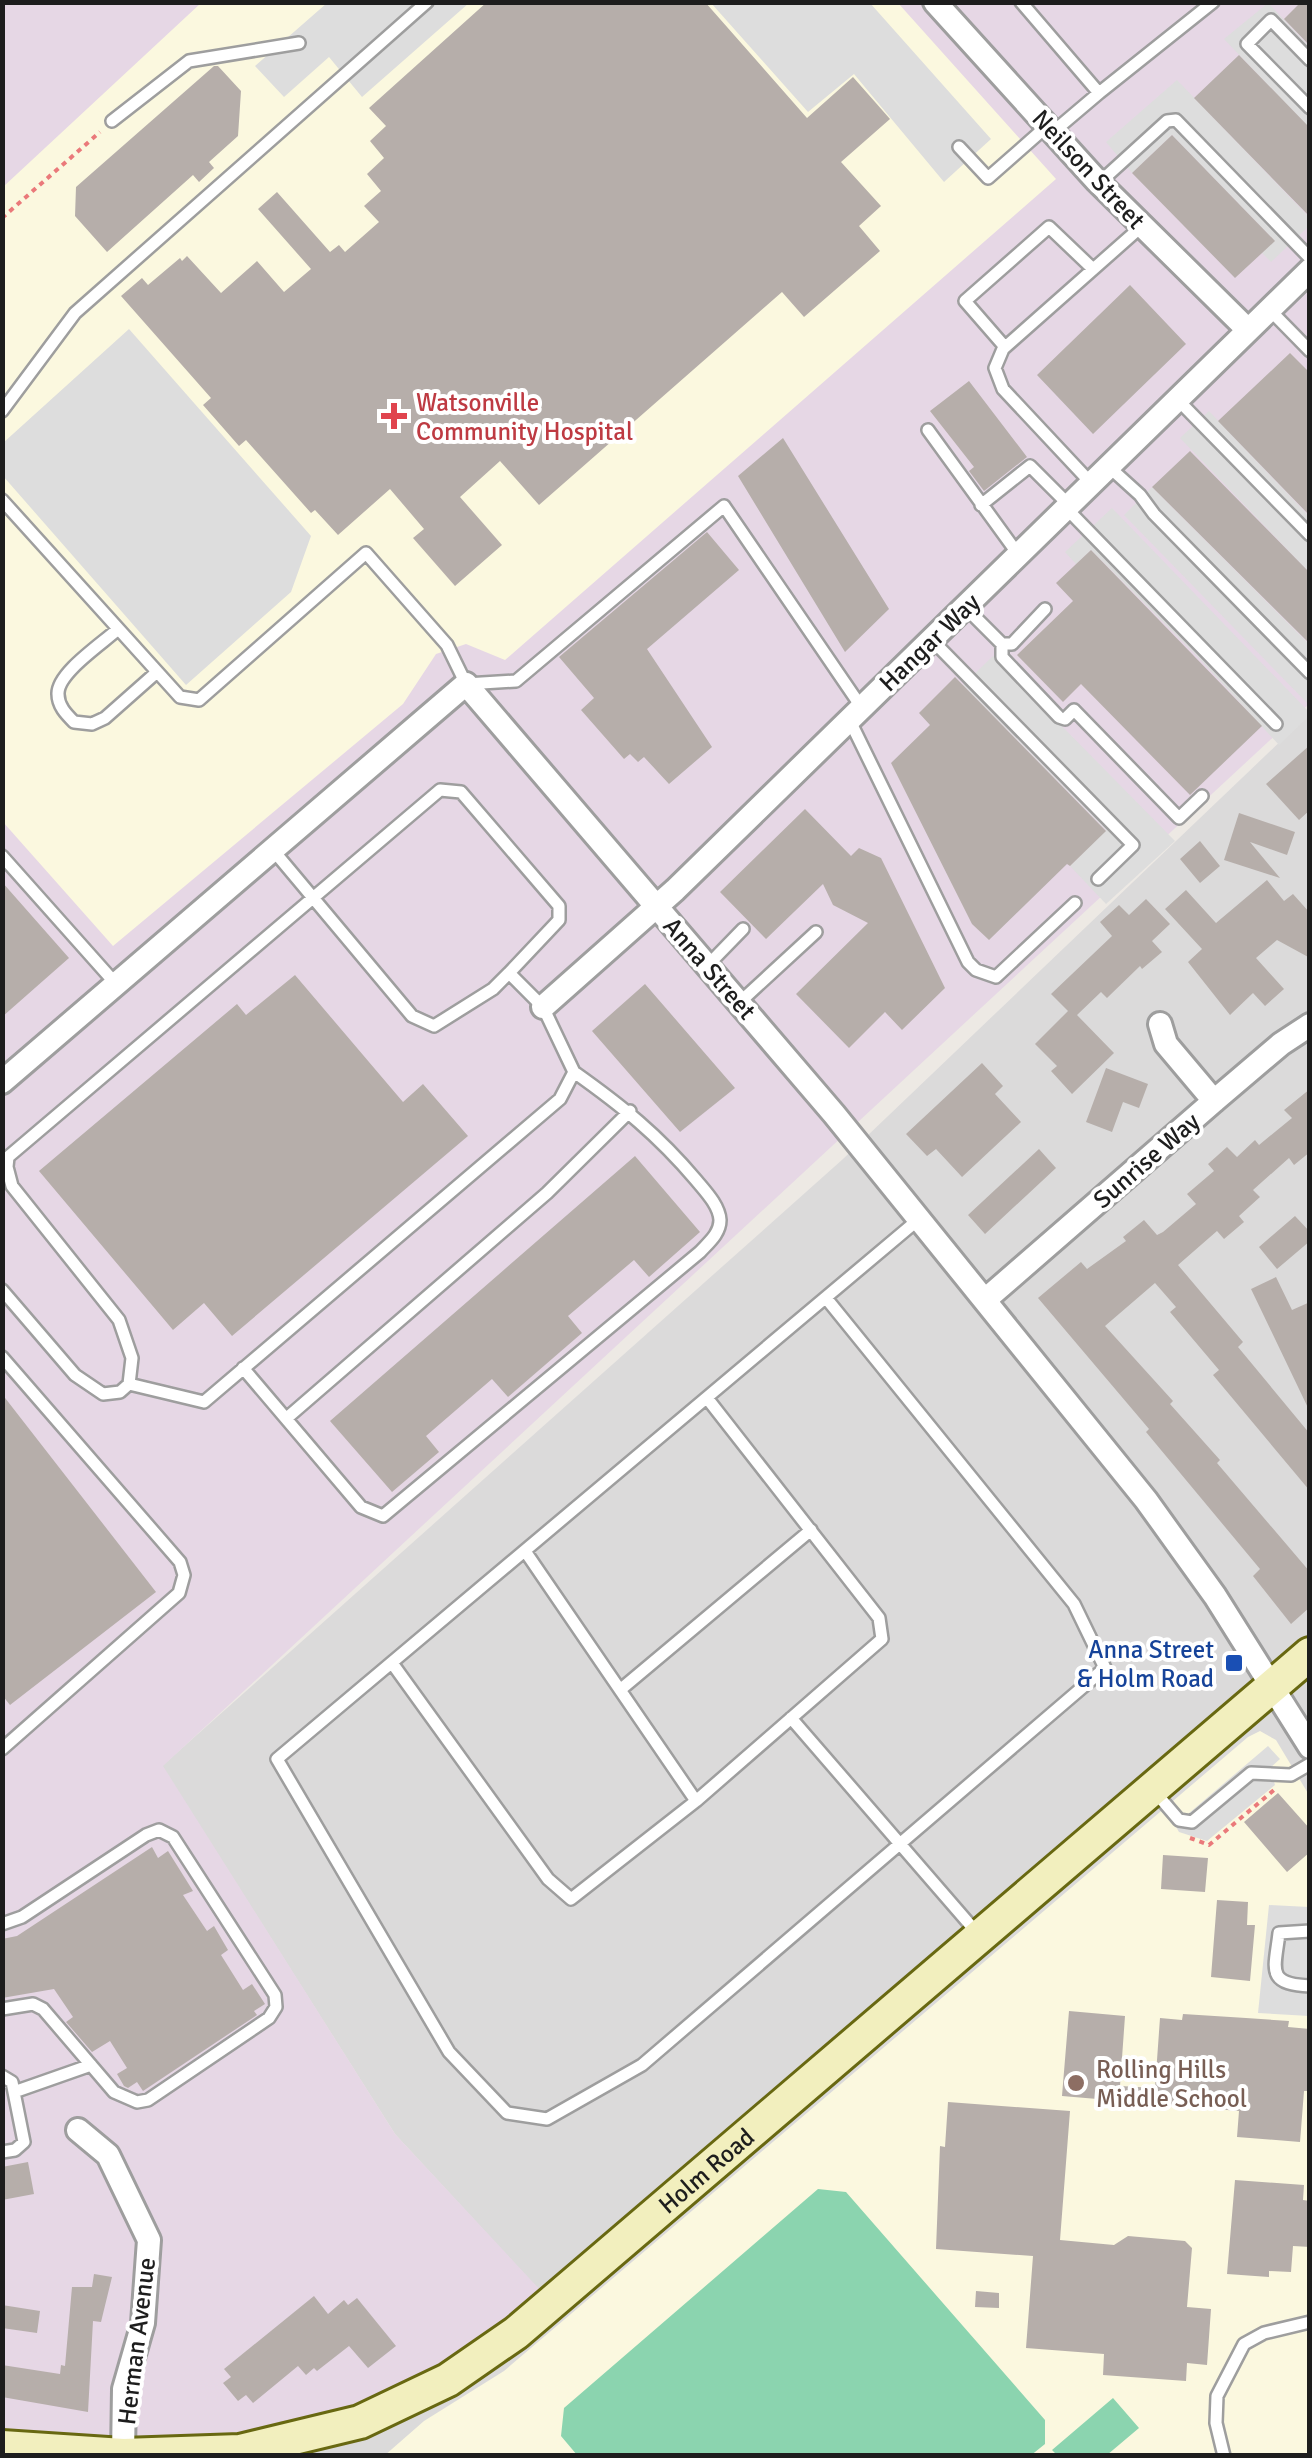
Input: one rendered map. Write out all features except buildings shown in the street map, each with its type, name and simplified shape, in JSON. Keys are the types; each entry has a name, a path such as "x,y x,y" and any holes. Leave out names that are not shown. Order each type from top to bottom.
{"street":[{"name":"Neilson Street","path":"935,2 1099,183 1248,330"},
{"name":"Hangar Way","path":"543,1007 657,906 1310,270"},
{"path":"2,1082 466,684"},
{"name":"Anna Street","path":"466,684 740,1002 919,1218 1172,1535 1310,1747"},
{"path":"1160,1024 1166,1044 1214,1101"},
{"name":"Sunrise Way","path":"985,1300 1214,1101 1310,1025"},
{"name":"Holm Road","path":"2,2446 124,2456 240,2451 360,2422 448,2380 516,2333 1310,1654"},
{"name":"Herman Avenue","path":"78,2130 108,2155 149,2240 143,2323 124,2389 124,2456"}],"lane":[{"path":"2,411 75,313 427,2"},
{"path":"1021,2 1099,93"},
{"path":"959,147 988,178 1213,2"},
{"path":"1310,60 1271,20 1247,44 1310,108"},
{"path":"112,120 189,61 299,43"},
{"path":"1099,183 1167,121 1176,120 1310,258"},
{"path":"1142,226 1005,347 996,360 998,382 1100,474 1140,495 1310,673"},
{"path":"1005,347 965,301 1049,227 1093,269"},
{"path":"1269,309 1310,351"},
{"path":"1176,399 1310,535"},
{"path":"928,430 1018,554"},
{"path":"981,505 1030,466 1276,724"},
{"path":"2,500 180,697 199,700 366,553 447,645 466,684 516,681 724,506 855,714 968,962 976,970 996,976 1075,902"},
{"path":"965,606 1002,644 1002,657 1052,710 1063,719 1074,710 1179,818 1202,796"},
{"path":"1002,644 1012,644 1044,609"},
{"path":"118,629 65,675 57,690 60,706 74,722 92,724 105,718 157,672"},
{"path":"931,639 1133,845 1098,879"},
{"path":"2,1290 75,1375 103,1394 120,1392 129,1384 132,1358 118,1320 12,1186 8,1157 312,896 440,790 461,792 558,906 559,920 493,989 434,1026 412,1016 312,896 273,850"},
{"path":"2,856 116,984"},
{"path":"708,965 743,929"},
{"path":"740,1002 816,932"},
{"path":"243,1368 360,1507 384,1516 716,1236 720,1220 713,1200 667,1146 630,1111 574,1072 543,1007 509,974"},
{"path":"129,1384 204,1402 560,1099 574,1072"},
{"path":"288,1417 547,1193 630,1111"},
{"path":"826,1298 1074,1604 1105,1668 642,2065 547,2118 507,2113 449,2052 277,1759 919,1218"},
{"path":"2,1357 180,1562 184,1576 180,1592 2,1749"},
{"path":"392,1663 548,1880 570,1900 696,1801 882,1639 879,1618 707,1398"},
{"path":"620,1690 811,1530"},
{"path":"526,1551 696,1801"},
{"path":"791,1718 980,1936"},
{"path":"1152,1788 1179,1820 1192,1822 1251,1773 1290,1775 1310,1764"},
{"path":"2,1924 22,1917 158,1830 174,1838 275,1995 276,2007 269,2018 148,2100 137,2102 114,2092 43,2009 34,2004 2,2009"},
{"path":"1310,1930 1280,1933 1274,1971 1287,1985 1310,1986"},
{"path":"14,2092 91,2066"},
{"path":"2,2076 12,2082 24,2142 15,2150 2,2152"},
{"path":"1224,2456 1216,2423 1217,2396 1244,2344 1264,2333 1310,2322"}],"path":[{"path":"2,218 112,120"},
{"path":"1179,1834 1209,1846 1278,1787"}],"shaded area":[{"path":"3,3 1309,3 1309,704 163,1766 395,2134 543,2293 442,2375 257,2441 3,2451"},
{"name":"Watsonville Community Hospital","path":"201,3 898,3 1056,179 505,660 466,644 436,654 403,704 113,946 3,822 3,187"},
{"path":"327,3 469,3 362,97 329,57 284,97 255,66"},
{"path":"711,3 870,3 991,139 944,182 854,74 808,112"},
{"path":"1268,3 1309,46 1309,128 1224,39"},
{"path":"1177,80 1309,217 1309,226 1271,262 1262,253 1274,240 1172,135 1132,173 1106,142"},
{"path":"129,329 311,536 291,592 186,685 3,476 3,443"},
{"path":"1209,411 1309,516 1309,572 1180,438"},
{"path":"1152,487 1309,644 1309,705 1124,515"},
{"path":"1112,508 1309,712 1279,745 1091,550 1076,564 1065,552"},
{"path":"993,656 1175,841 1106,904 1070,866 1106,830 963,685"},
{"path":"1309,714 1309,2455 3,2456 542,2293 395,2134 162,1766 843,1159"},
{"name":"Rolling Hills Middle School","path":"1260,1731 1276,1740 1309,1795 1309,2455 384,2456 424,2421 504,2371 1248,1737"},
{"path":"1268,1746 1280,1759 1270,1768 1275,1785 1207,1841 1179,1832 1175,1825"},
{"path":"1269,1905 1309,1907 1309,2016 1258,2013"}],"green space":[{"path":"818,2189 846,2192 1045,2420 1045,2444 1030,2456 577,2455 561,2436 564,2408"},
{"path":"1113,2398 1139,2428 1107,2455 1057,2455 1052,2450"}],"place":[{"name":"Watsonville Community Hospital","path":"394,416"},
{"name":"Anna Street & Holm Road","path":"1234,1663"},
{"name":"Rolling Hills Middle School","path":"1076,2083"}]}
